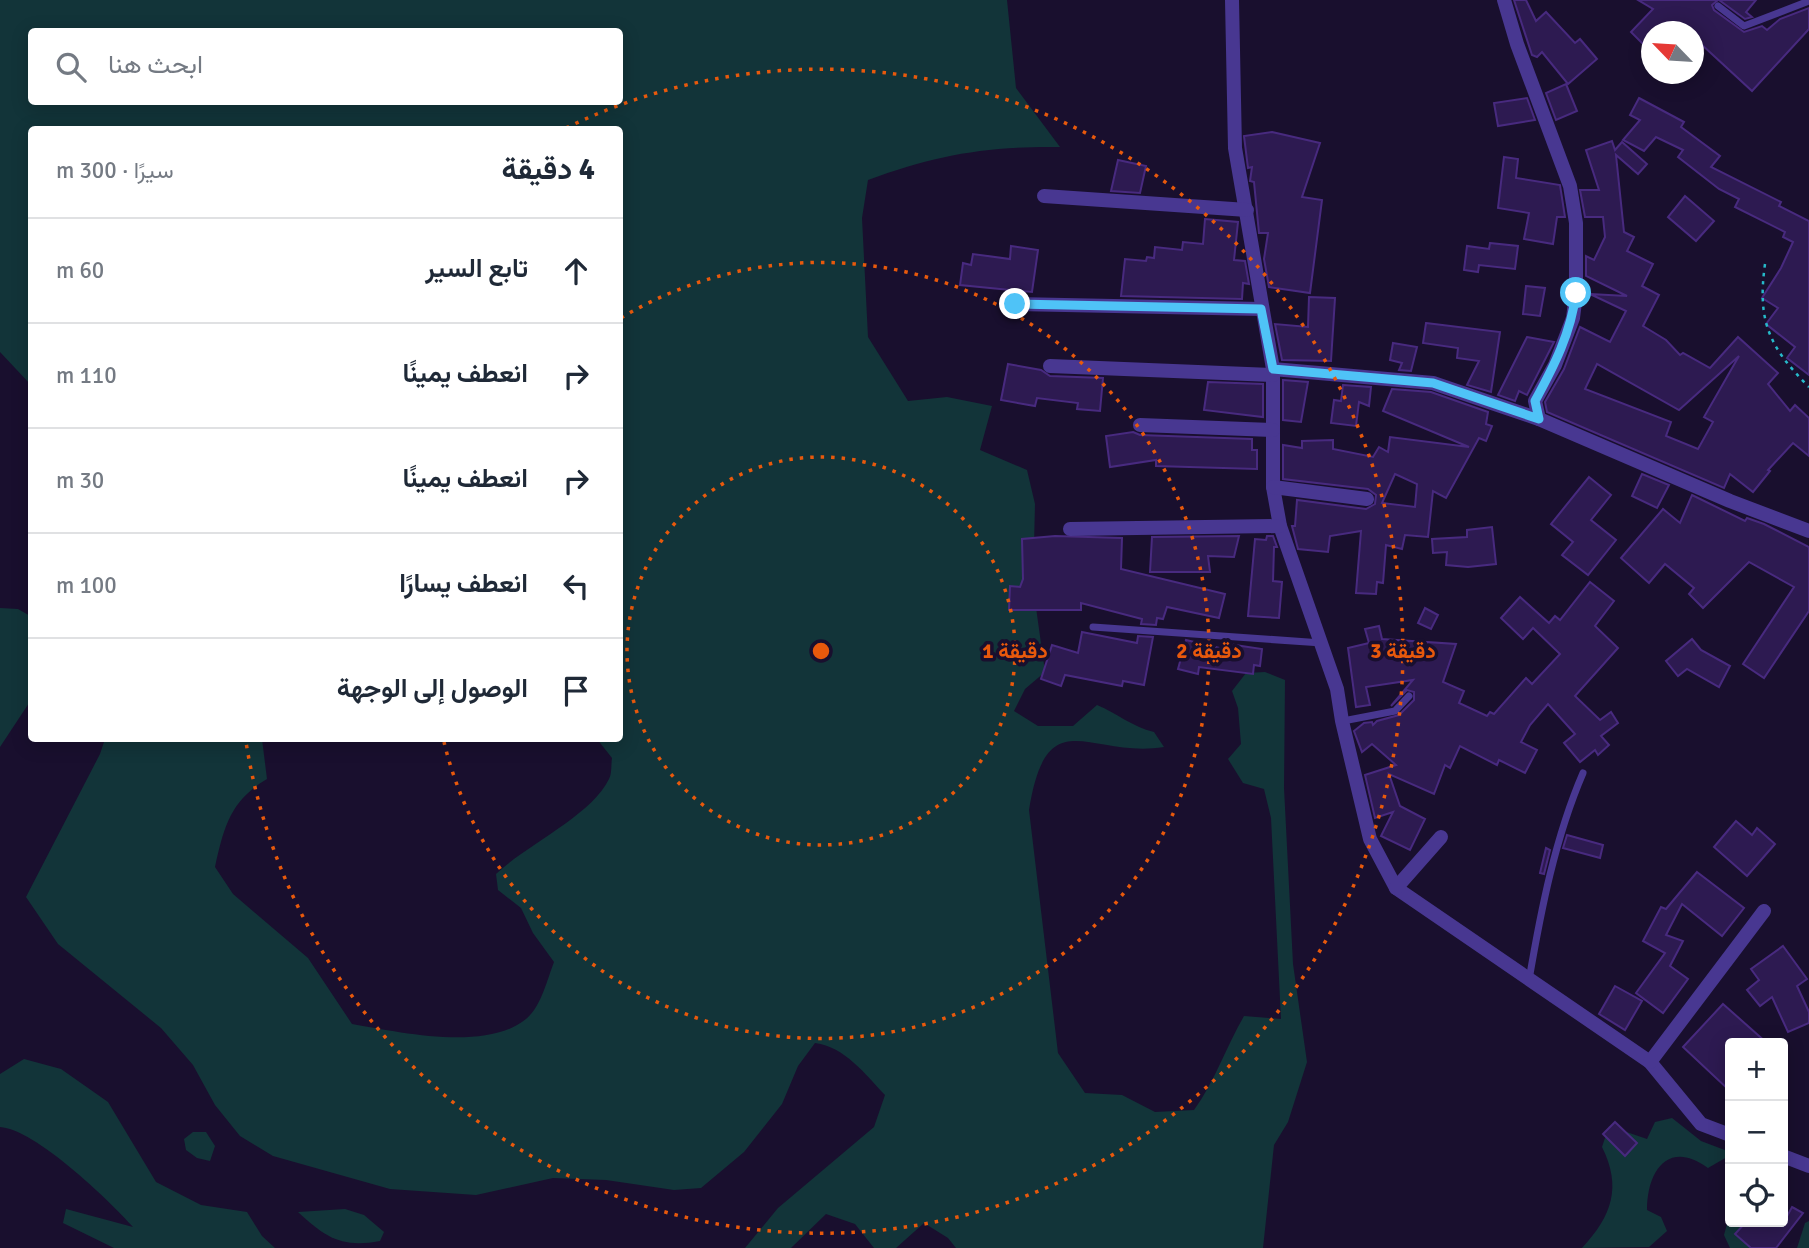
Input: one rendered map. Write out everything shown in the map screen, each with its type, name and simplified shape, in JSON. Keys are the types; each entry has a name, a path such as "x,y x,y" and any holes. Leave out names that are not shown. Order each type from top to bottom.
{"street":[{"path":"1233,0 1235,148 1273,372 1273,487 1280,526 1337,689 1370,839 1384,870 1396,888 1650,1062 1701,1124 1725,1133"},
{"path":"1503,0 1570,186 1576,223 1576,293 1573,318 1555,365 1535,401 1539,419"},
{"path":"1044,196 1247,210"},
{"path":"1015,304 1261,309"},
{"path":"1050,366 1273,372 1433,383 1539,419 1693,486 1809,531"},
{"path":"1140,425 1273,430"},
{"path":"1273,487 1367,499"},
{"path":"1070,528 1280,526"},
{"path":"1396,888 1441,838"},
{"path":"1650,1062 1764,911"},
{"path":"1788,1158 1809,1166"}],"lane":[{"path":"1718,6 1744,26 1809,1"},
{"path":"1093,627 1323,643"},
{"path":"1342,721 1395,711 1409,696"},
{"path":"1529,981 1538,926 1565,815 1583,773"}],"path":[{"path":"1765,264 1761,295 1765,325 1776,351 1809,387"}],"green space":[{"path":"0,0 1007,0 1016,88 1060,147 985,150 939,158 868,180 862,218 868,337 908,401 947,397 992,406 980,450 1027,470 1035,504 1033,586 1045,672 1025,689 1014,711 1038,726 1073,726 1097,705 1154,732 1164,747 1137,749 1075,741 1060,744 1047,755 1037,776 1029,810 1058,1053 1085,1093 1122,1095 1155,1112 1194,1110 1244,1016 1281,1019 1271,818 1264,789 1243,783 1228,759 1241,744 1238,708 1232,691 1246,673 1265,672 1285,680 1284,788 1293,964 1307,1062 1288,1122 1274,1145 1263,1248 956,1248 948,1238 924,1223 896,1248 874,1248 855,1224 826,1214 791,1248 745,1248 778,1208 874,1127 885,1095 845,1056 815,1043 798,1066 782,1104 744,1152 701,1188 674,1190 606,1180 553,1178 476,1195 390,1189 273,1156 240,1136 215,1105 193,1065 161,1028 58,944 26,897 104,742 262,742 267,779 245,796 230,816 215,867 233,894 308,958 352,1024 417,1035 489,1035 509,1029 526,1019 536,1008 554,962 533,933 521,908 498,890 496,874 573,818 600,793 610,777 612,758 599,742 623,742 623,126 28,126 28,382 0,352"},
{"path":"0,608 18,609 28,615 28,705 0,747"},
{"path":"24,1059 61,1069 108,1102 156,1182 201,1205 247,1212 262,1236 275,1248 114,1248 63,1223 66,1209 133,1227 90,1184 51,1152 15,1131 0,1127 0,1074"},
{"path":"1672,1118 1701,1141 1725,1150 1725,1158 1708,1168 1694,1160 1672,1158 1656,1171 1651,1182 1647,1210 1661,1217 1667,1231 1649,1247 1582,1248 1601,1224 1611,1200 1612,1175 1602,1147 1609,1126 1647,1139 1655,1122"},
{"path":"193,1132 206,1132 215,1146 210,1161 197,1158 186,1150 184,1139"},
{"path":"345,1209 364,1215 384,1232 380,1241 355,1243 335,1239 298,1212"},
{"path":"1809,1221 1809,1248 1797,1248 1805,1223"},
{"path":"1726,1227 1749,1227 1751,1235 1764,1248 1730,1248 1724,1235"}],"building":[{"path":"1514,0 1526,0 1536,21 1546,12 1575,43 1580,39 1597,59 1568,84 1542,52 1537,57 1532,55"},
{"path":"1638,0 1718,0 1712,5 1714,10 1744,32 1762,26 1767,30 1780,19 1809,8 1809,29 1752,91 1704,47 1704,21 1642,21 1653,9"},
{"path":"1719,0 1756,0 1746,12 1752,17 1745,19"},
{"path":"1641,22 1641,42 1631,32"},
{"path":"1566,84 1577,111 1556,120 1546,93"},
{"path":"1527,98 1535,120 1498,126 1494,103"},
{"path":"1639,98 1684,122 1681,127 1720,156 1711,167 1781,202 1779,206 1809,221 1809,375 1787,358 1795,347 1766,324 1778,308 1762,298 1793,242 1783,237 1785,232 1735,207 1739,199 1719,189 1678,157 1683,150 1656,137 1644,151 1623,140 1640,120 1630,115"},
{"path":"1272,132 1320,143 1302,197 1322,200 1310,293 1269,287 1264,259 1268,233 1259,233 1254,182 1250,181 1252,167 1248,168 1244,136"},
{"path":"1612,141 1615,150 1622,142 1647,164 1638,174 1616,155 1624,232 1634,237 1627,251 1653,264 1642,286 1659,295 1643,326 1666,340 1680,355 1683,353 1710,368 1738,337 1778,373 1768,384 1790,411 1795,405 1809,418 1809,456 1793,443 1768,470 1770,471 1753,492 1730,474 1724,488 1547,412 1545,402 1564,369 1580,327 1610,342 1626,311 1590,294 1627,296 1586,276 1586,256 1594,260 1605,237 1603,217 1585,217 1580,190 1599,190 1586,150","holes":["1739,356 1704,417 1713,422 1698,449 1666,436 1671,422 1585,389 1597,364 1679,410"]},
{"path":"1504,157 1518,159 1516,178 1560,185 1565,217 1557,217 1553,244 1524,239 1529,213 1498,208"},
{"path":"1118,160 1146,166 1140,193 1111,191"},
{"path":"1685,196 1714,221 1696,241 1668,217"},
{"path":"1205,219 1238,222 1234,260 1245,261 1249,284 1243,283 1242,299 1121,296 1125,259 1146,261 1147,257 1154,258 1155,247 1182,250 1183,242 1203,244"},
{"path":"1490,243 1518,246 1515,269 1479,265 1478,272 1464,270 1467,246 1489,249"},
{"path":"1011,246 1038,250 1032,292 960,285 963,263 971,265 973,254 1010,259"},
{"path":"1526,286 1545,288 1540,316 1523,314"},
{"path":"1309,297 1335,298 1331,361 1282,360 1275,324 1308,327"},
{"path":"1426,323 1500,332 1491,392 1467,385 1479,361 1457,358 1458,348 1423,343"},
{"path":"1527,337 1554,342 1527,395 1519,391 1515,401 1498,395"},
{"path":"1393,343 1417,347 1411,371 1399,370 1402,363 1390,360"},
{"path":"1008,364 1041,370 1050,376 1103,378 1100,411 1077,409 1078,403 1037,398 1035,406 1001,400"},
{"path":"1283,380 1308,382 1301,422 1283,420"},
{"path":"1208,382 1263,384 1263,417 1204,410"},
{"path":"1343,385 1371,387 1369,406 1359,402 1356,426 1331,423 1334,400 1341,401"},
{"path":"1392,389 1431,392 1488,412 1486,424 1492,426 1486,441 1479,438 1446,498 1433,491 1428,537 1405,535 1402,549 1386,545 1383,583 1377,582 1376,594 1356,593 1361,531 1330,536 1328,552 1298,549 1292,526 1295,526 1297,500 1366,509 1375,504 1376,495 1368,489 1283,479 1283,445 1302,448 1302,441 1333,440 1333,449 1373,457 1379,447 1388,452 1390,437 1469,447 1383,411","holes":["1395,474 1417,484 1415,507 1382,503"]},
{"path":"1133,432 1140,435 1252,439 1252,450 1257,450 1257,469 1156,466 1156,460 1110,467 1106,436"},
{"path":"1642,474 1669,485 1657,508 1632,496"},
{"path":"1589,477 1611,495 1591,520 1616,540 1588,575 1562,555 1573,542 1551,524"},
{"path":"1692,495 1745,521 1747,518 1764,524 1809,547 1809,611 1764,678 1743,664 1794,587 1749,562 1703,608 1689,594 1694,588 1665,564 1649,583 1621,558 1663,509 1680,523"},
{"path":"1492,527 1496,564 1468,567 1446,565 1447,552 1433,553 1432,539 1467,537 1467,530"},
{"path":"1055,536 1122,538 1121,569 1225,594 1219,618 1167,607 1163,619 1157,618 1156,625 1141,624 1142,619 1081,603 1081,610 1009,610 1010,586 1020,587 1023,579 1022,539"},
{"path":"1239,536 1234,557 1208,556 1210,572 1150,572 1152,537"},
{"path":"1267,536 1273,536 1277,547 1274,547 1273,581 1282,582 1279,618 1248,616 1255,539 1266,540"},
{"path":"1590,582 1614,601 1595,626 1618,648 1575,696 1600,720 1611,712 1618,723 1601,736 1609,745 1598,755 1595,750 1580,762 1564,743 1575,734 1548,704 1530,725 1521,742 1537,750 1525,773 1499,760 1497,765 1460,746 1450,768 1445,765 1434,794 1389,774 1400,806 1425,819 1410,850 1381,836 1393,812 1375,818 1365,775 1396,765 1372,744 1362,752 1354,731 1364,723 1372,722 1373,725 1377,721 1399,715 1414,700 1414,692 1407,690 1391,706 1413,680 1366,687 1370,705 1356,707 1348,648 1369,643 1365,629 1379,626 1382,639 1456,644 1443,682 1464,691 1459,703 1487,716 1490,712 1494,714 1526,678 1532,684 1560,654 1533,628 1523,639 1501,618 1520,597 1549,623 1555,616 1560,620"},
{"path":"1425,608 1438,615 1431,629 1418,623"},
{"path":"1082,632 1137,643 1138,636 1153,637 1144,685 1123,681 1122,686 1065,675 1061,686 1041,679 1052,645 1078,653"},
{"path":"1692,639 1701,650 1730,666 1719,687 1687,669 1678,676 1666,661"},
{"path":"1186,640 1228,650 1228,644 1262,649 1260,666 1254,665 1253,674 1199,667 1198,674 1178,669"},
{"path":"1736,821 1752,835 1757,828 1775,844 1747,876 1714,847"},
{"path":"1567,835 1603,845 1600,858 1563,848"},
{"path":"1546,848 1550,850 1544,874 1540,873"},
{"path":"1697,872 1744,908 1722,936 1682,904 1666,935 1683,941 1670,966 1688,979 1663,1013 1636,993 1665,953 1643,941 1661,907 1666,909"},
{"path":"1783,946 1807,979 1797,986 1809,1012 1809,1023 1788,1032 1772,997 1760,1006 1747,990 1759,980 1751,969"},
{"path":"1615,986 1642,1001 1625,1030 1599,1014"},
{"path":"1723,1004 1761,1038 1725,1038 1725,1086 1683,1047"},
{"path":"1615,1122 1637,1143 1625,1156 1603,1134"},
{"path":"1792,1207 1803,1213 1776,1248 1751,1248 1735,1234 1741,1227 1788,1227 1788,1214"}],"route":[{"path":"1015,304 1261,309 1273,369 1433,383 1539,419 1535,401 1555,365 1573,318 1576,293"}]}
